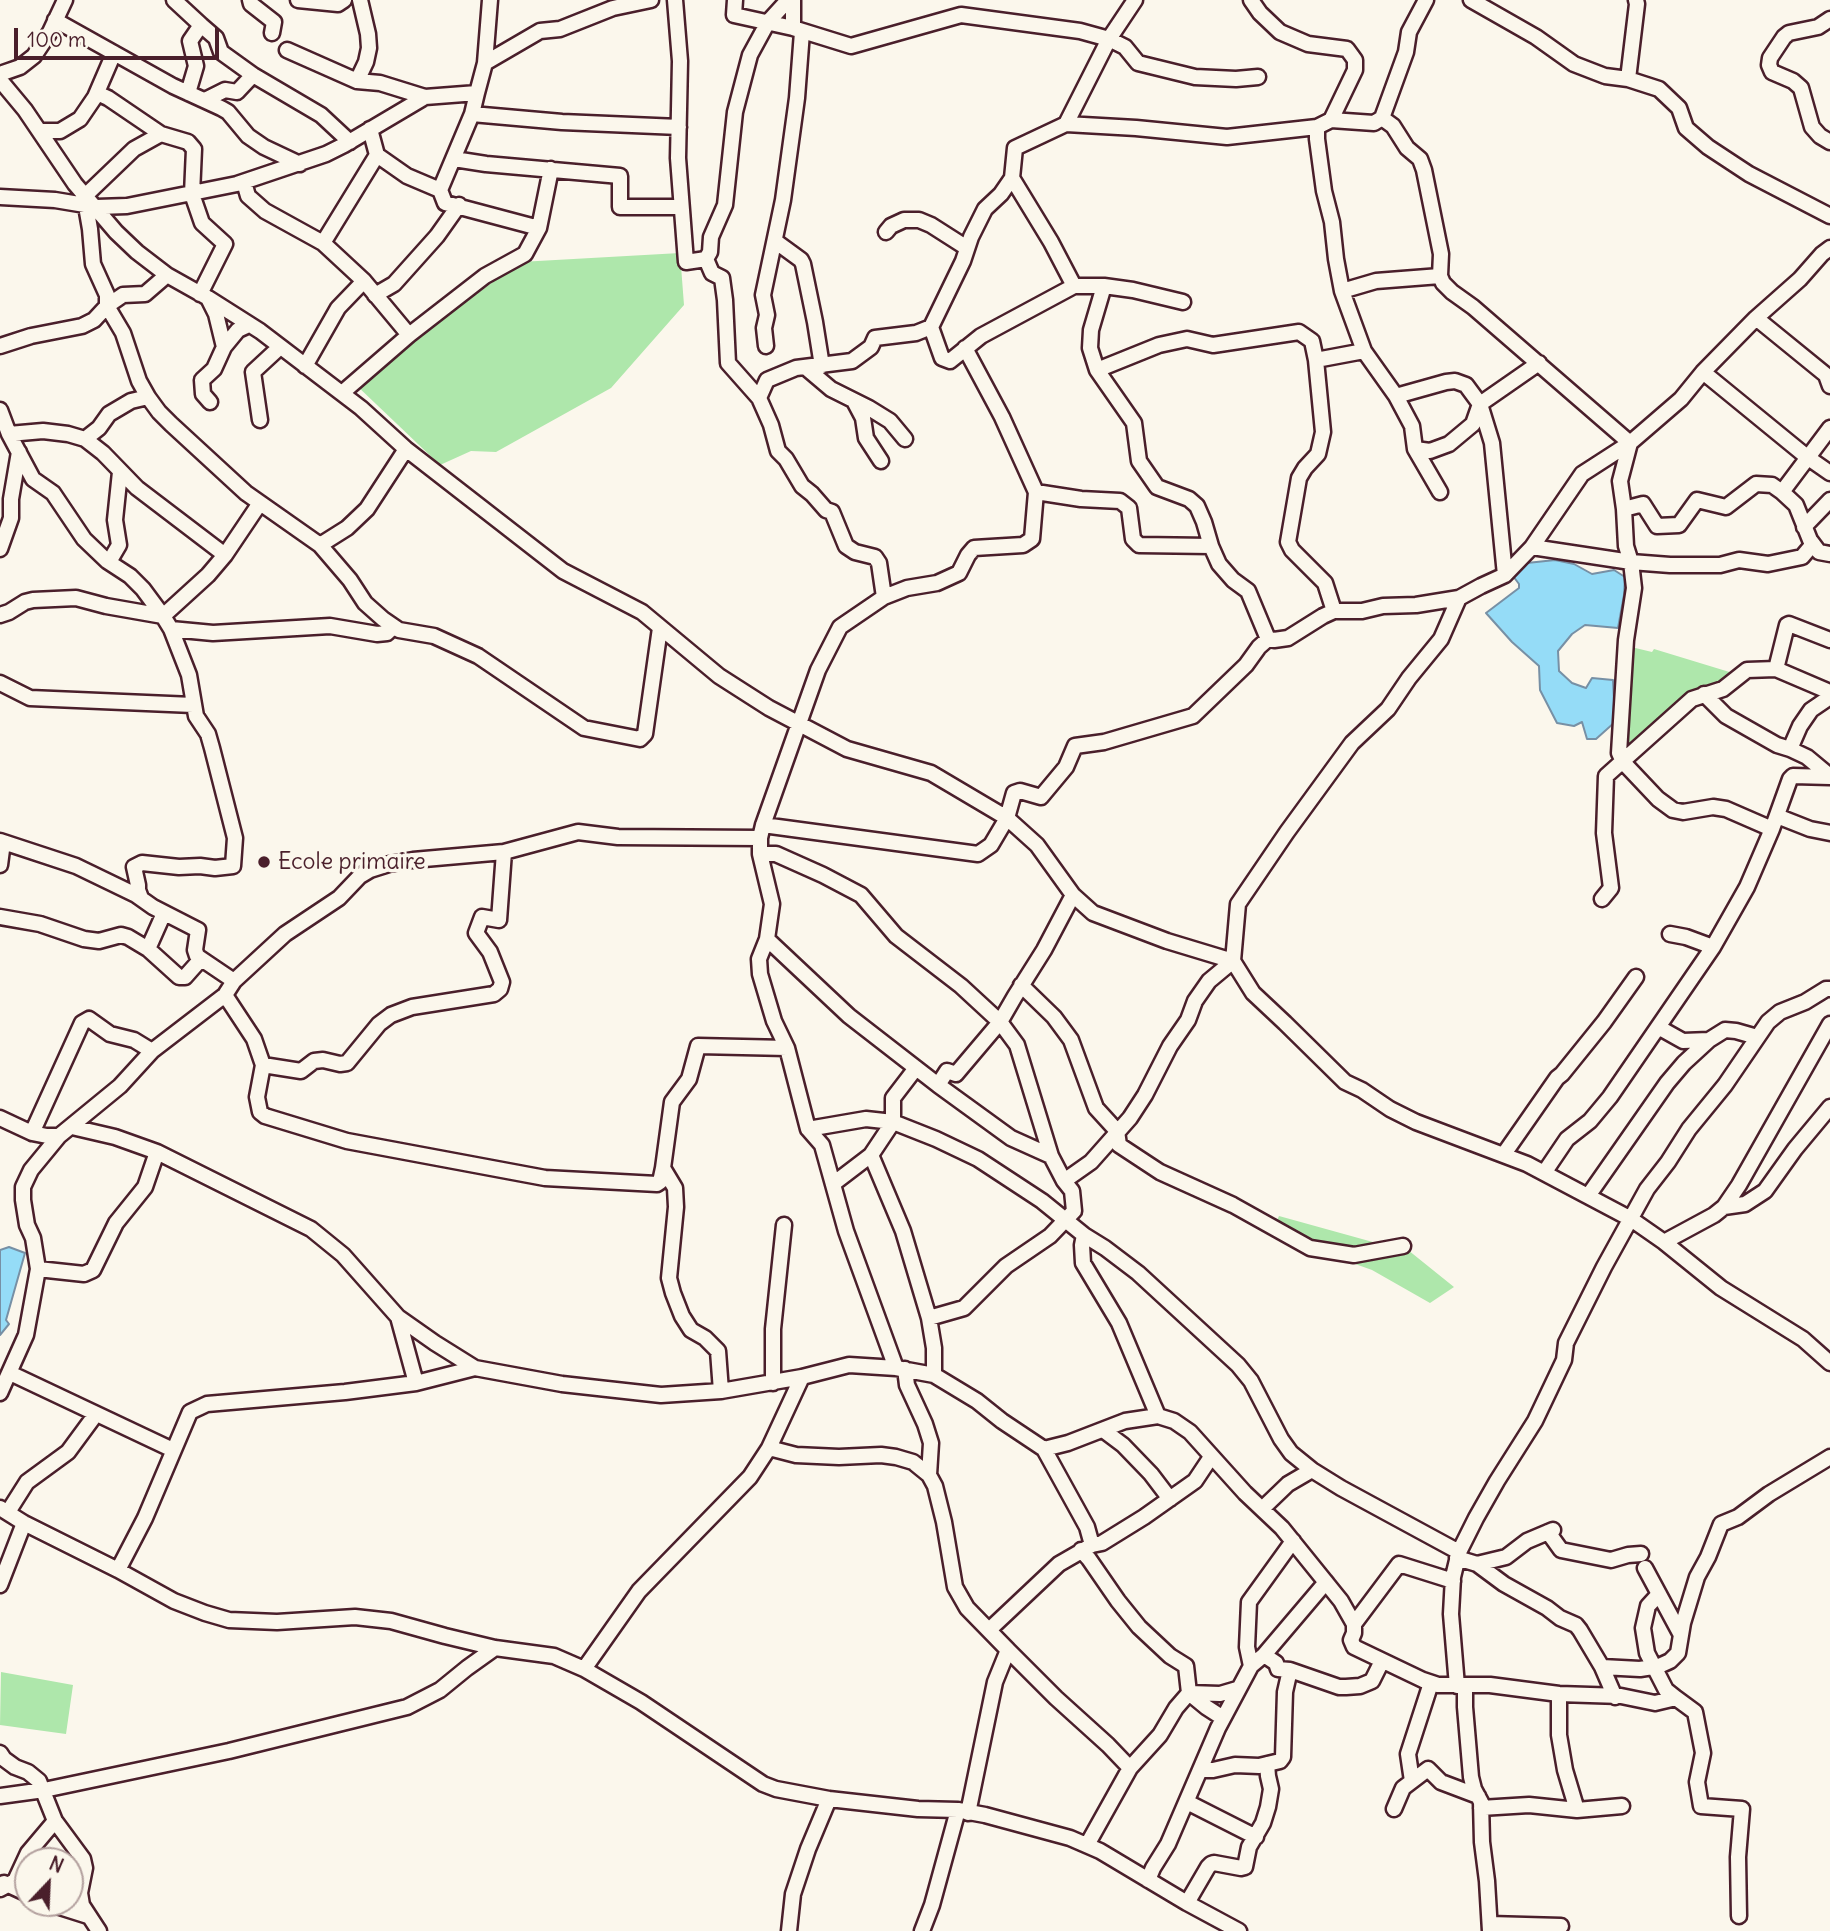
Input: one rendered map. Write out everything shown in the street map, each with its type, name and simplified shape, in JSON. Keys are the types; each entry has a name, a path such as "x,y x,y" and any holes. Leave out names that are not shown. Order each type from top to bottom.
{"street":[{"path":"0,74 20,68 34,56 50,32 65,0"},
{"path":"174,0 216,38 221,52 253,75 321,115 350,142"},
{"path":"250,0 251,4 274,22 272,33"},
{"path":"298,0 338,4 344,0"},
{"path":"356,81 366,62 369,48 360,0"},
{"path":"490,0 485,63 472,114 440,190 445,203 539,228"},
{"path":"485,63 540,31 560,29 613,8 651,0"},
{"path":"675,0 680,61 678,158 686,262 706,259"},
{"path":"734,0 734,15 851,46 961,15 1080,31 1110,38 1125,47 1138,62 1195,77 1258,77"},
{"path":"706,259 710,252 711,237 725,205 735,112 750,55 768,22 791,0"},
{"path":"766,346 764,328 767,315 763,295 783,200 797,97 798,30 791,0"},
{"path":"1066,124 1110,38 1135,0"},
{"path":"1251,0 1280,32 1308,44 1347,49 1355,60 1354,70 1331,120"},
{"path":"759,398 768,380 796,368 852,361 871,347 875,338 916,333 931,327 985,209 1001,194 1012,178 1015,148 1066,124 1227,136 1317,127 1331,120 1374,123 1382,118 1406,52 1409,32 1426,0"},
{"path":"1471,0 1536,37 1574,64 1605,76 1628,79 1659,89 1679,108 1686,128 1708,147 1749,174 1830,216"},
{"path":"1628,79 1636,0"},
{"path":"1830,19 1818,27 1789,33 1770,58 1769,65 1772,72 1793,81 1801,88 1812,127 1830,142"},
{"path":"55,20 228,112 248,136 300,164"},
{"path":"188,93 197,65 190,41 201,25"},
{"path":"287,50 356,81 380,83 425,97 477,93"},
{"path":"40,131 60,131 80,119 97,93 114,53"},
{"path":"205,100 225,90 237,92 253,75"},
{"path":"0,80 40,131 90,203 137,252 167,275 204,296 280,347 361,408 406,449 563,571 642,612 719,676 769,708 847,749 931,773 1007,818 1037,845 1073,895 1093,913 1167,941 1233,961"},
{"path":"97,93 162,134 188,142 194,149 192,194 202,223 225,244 204,296"},
{"path":"0,197 127,206 244,182 326,155 425,97"},
{"path":"472,114 562,122 679,127"},
{"path":"1382,118 1392,126 1406,148 1420,159 1441,254 1440,276 1443,282 1630,443"},
{"path":"1317,127 1324,191 1332,222 1342,291 1364,351 1396,396 1412,426 1415,449 1440,492"},
{"path":"370,129 377,155 407,176 440,190"},
{"path":"162,134 134,149 90,203 90,229 93,264 107,295 107,306 123,333 139,381 159,412 171,424 236,484 320,545 365,603 393,627 408,633 433,636 478,656 584,728 640,738 645,734 660,628"},
{"path":"323,243 377,155"},
{"path":"454,159 620,176 620,207 681,207"},
{"path":"341,393 409,335 485,276 526,254 539,228 551,169"},
{"path":"1012,178 1074,286"},
{"path":"244,182 248,196 265,211 323,243 364,281 409,335"},
{"path":"375,295 394,284 437,236 459,205"},
{"path":"886,232 891,226 904,220 919,220 967,248"},
{"path":"775,241 803,264 821,366"},
{"path":"1268,639 1288,638 1334,611 1362,611 1383,606 1416,605 1460,598 1505,575 1532,547 1581,474 1630,443 1681,399 1703,372 1756,318 1830,248"},
{"path":"706,259 712,273 722,278 728,363 759,398 771,425 778,451 802,486 826,510 832,512 846,547 875,557 879,563 884,597"},
{"path":"0,346 30,336 82,326 94,320 107,306 123,295 145,294 167,275"},
{"path":"1342,291 1376,281 1440,276"},
{"path":"305,366 338,308 364,281"},
{"path":"931,327 942,358 950,361 981,335 1074,286 1133,290 1183,302"},
{"path":"1104,286 1091,330 1090,348 1097,370 1134,423 1139,461 1157,487 1189,499 1197,506 1219,564 1233,580 1248,591 1268,639"},
{"path":"204,296 216,314 224,346"},
{"path":"1756,318 1826,375 1830,386"},
{"path":"210,402 203,394 202,380 214,369 224,346 238,330 249,325"},
{"path":"1097,370 1159,345 1187,339 1213,345 1299,332 1312,341 1317,360 1322,432 1318,454 1299,478 1288,542 1292,550 1325,583 1334,611"},
{"path":"260,419 253,372 280,347"},
{"path":"929,1475 931,1443 925,1423 907,1385 846,1231 822,1145 808,1129 788,1048 774,1021 760,974 759,959 767,939 772,904 760,854 762,832 799,723 818,670 840,627 884,597 937,583 959,573 974,548 1023,545 1032,539 1036,492 1002,417 965,348"},
{"path":"1317,360 1364,351"},
{"path":"1415,449 1430,451 1449,444 1473,424 1480,404 1539,363"},
{"path":"806,367 831,389 890,421 905,439"},
{"path":"1703,372 1830,473"},
{"path":"1396,396 1455,381 1466,385 1480,404 1492,443 1505,575"},
{"path":"85,439 99,428 109,414 131,401 148,397"},
{"path":"854,401 863,418 866,438 881,461"},
{"path":"0,410 9,434 33,479 53,493 83,539 143,589 167,623 189,675 196,716 208,734 235,838 233,866 179,867 142,863 134,867 141,898"},
{"path":"1782,492 1830,428"},
{"path":"9,434 43,431 85,439 103,453 137,488 225,555"},
{"path":"1630,443 1620,481 1626,546 1634,589 1626,640 1619,753 1623,762 1658,799 1673,810 1713,807 1830,834"},
{"path":"320,545 347,528 367,509 406,449"},
{"path":"0,549 11,518 11,499 19,452"},
{"path":"109,562 119,545 115,520 120,472"},
{"path":"1624,509 1643,504 1657,526 1679,525 1697,500 1726,507 1756,484 1772,485 1796,505 1804,527 1819,552 1830,554"},
{"path":"1036,492 1081,499 1120,501 1129,508 1133,540 1139,545 1210,546"},
{"path":"1804,527 1830,500"},
{"path":"167,623 225,555 260,503"},
{"path":"1532,547 1630,562 1720,565 1738,559 1768,564 1802,557 1813,544"},
{"path":"0,615 33,600 76,598 213,633 330,626 377,634 387,633 393,627"},
{"path":"1460,598 1441,639 1388,709 1352,743 1238,904 1233,961 1253,993 1345,1082 1391,1110 1416,1122 1504,1154 1630,1219 1664,1242 1721,1288 1803,1339 1830,1363"},
{"path":"1776,669 1787,625 1830,639"},
{"path":"0,1393 26,1335 38,1269 23,1200 23,1187 31,1170 59,1136 120,1086 152,1051 225,995 234,981 285,934 339,898 360,876 370,870 413,860 504,852 578,832 618,837 762,832 978,854 991,845 1007,818 1014,793 1020,791 1041,797 1066,767 1075,746 1114,739 1193,716 1246,665 1268,639"},
{"path":"1602,899 1611,888 1604,833 1606,776 1692,699 1723,689 1747,670 1776,669 1830,692"},
{"path":"0,683 30,698 193,705"},
{"path":"1704,694 1726,716 1777,745 1807,757 1830,777"},
{"path":"1790,748 1811,710 1830,697"},
{"path":"1544,1173 1567,1139 1590,1121 1610,1097 1713,947 1747,887 1790,779 1793,776 1830,777"},
{"path":"0,865 2,842 76,866 141,898 198,930 195,950 197,956 234,981"},
{"path":"263,1065 302,1071 314,1060 346,1063 379,1024 391,1015 412,1007 494,994 500,989 502,982 490,952 476,933 482,917 499,920 504,852"},
{"path":"760,854 776,854 861,895 896,936 961,986 1000,1022 1017,1045 1051,1156 1072,1191 1074,1211 1050,1236 1006,1266 964,1308 929,1318"},
{"path":"937,1085 947,1071 956,1074 1000,1022 1044,950 1073,895"},
{"path":"148,949 164,913"},
{"path":"0,917 40,924 84,939 99,940 121,935 128,937 148,949 179,977 185,977 201,959"},
{"path":"1670,934 1713,947"},
{"path":"767,939 849,1016 937,1085 1011,1138 1051,1156"},
{"path":"1064,1181 1091,1162 1130,1118 1170,1046 1188,1020 1195,1001 1209,981 1233,961"},
{"path":"1504,1154 1558,1078 1604,1022 1636,977"},
{"path":"1021,985 1054,1017 1071,1040 1096,1108 1117,1131 1119,1145 1160,1172 1233,1205 1310,1248 1354,1255 1403,1246"},
{"path":"1561,1926 1490,1928 1479,1802 1471,1777 1465,1707 1451,1614 1458,1555 1497,1481 1535,1421 1564,1360 1566,1343 1647,1189 1689,1129 1725,1085 1768,1022 1780,1012 1830,989"},
{"path":"225,995 254,1039 263,1065 257,1097 260,1112 265,1116 347,1142 545,1178 651,1185 660,1182 672,1102 688,1079 698,1046 788,1048"},
{"path":"32,1133 82,1023 89,1019 110,1034 134,1041 152,1051"},
{"path":"1664,1242 1724,1207 1830,1024"},
{"path":"1658,1027 1683,1041 1709,1040"},
{"path":"1588,1196 1684,1063 1709,1040 1725,1030 1757,1037"},
{"path":"833,1184 871,1155 893,1122 893,1098 916,1068"},
{"path":"1724,1207 1745,1204 1765,1191 1830,1107"},
{"path":"0,1118 32,1133 59,1136"},
{"path":"808,1129 866,1119 893,1122 978,1159 1042,1201 1065,1221 1138,1273 1238,1365 1251,1381 1281,1439 1291,1453 1312,1470 1477,1564 1504,1584 1576,1625 1602,1667 1615,1697"},
{"path":"72,1127 115,1137 157,1152 311,1230 343,1255 398,1317 475,1368 562,1384 661,1395 721,1391 774,1383 849,1365 901,1369 934,1376 977,1401 1044,1449 1087,1527 1089,1559 1139,1627 1170,1656 1186,1666 1189,1693 1223,1718"},
{"path":"38,1269 84,1274 93,1270 116,1223 145,1187 157,1152"},
{"path":"871,1155 903,1231 929,1318 934,1348 934,1376"},
{"path":"663,1168 675,1188 676,1207 669,1278 682,1316 691,1329 718,1351 721,1391"},
{"path":"774,1383 773,1329 784,1225"},
{"path":"1084,1235 1083,1264 1119,1323 1158,1416"},
{"path":"398,1317 416,1383"},
{"path":"118,1570 145,1518 190,1412 207,1404 416,1383 475,1368"},
{"path":"10,1373 173,1450"},
{"path":"584,1669 639,1591 750,1477 769,1448 802,1377"},
{"path":"96,1414 68,1452 27,1482 4,1510 174,1601 229,1619 276,1622 355,1617 391,1620 445,1636 554,1656 584,1669 641,1702 763,1784 830,1800 963,1811 1040,1830 1087,1845 1239,1931"},
{"path":"1044,1449 1057,1447 1125,1422 1158,1416 1174,1421 1190,1432 1211,1457 1282,1528 1341,1601 1354,1624 1351,1644 1431,1683 1490,1685 1559,1695 1615,1697 1655,1703 1676,1698"},
{"path":"1103,1430 1123,1445 1170,1499"},
{"path":"769,1448 796,1455 896,1457 913,1462 929,1475 935,1486 944,1522 955,1587 967,1608 1130,1768"},
{"path":"989,1630 1059,1564 1102,1543 1195,1481 1211,1457"},
{"path":"1602,1667 1640,1669 1670,1661 1678,1653 1697,1577 1721,1524 1738,1517 1769,1494 1830,1457"},
{"path":"1262,1509 1288,1485 1312,1470"},
{"path":"0,1586 24,1523"},
{"path":"1477,1564 1506,1557 1527,1541 1551,1531 1561,1550 1611,1560 1628,1555 1643,1561 1681,1635"},
{"path":"1251,1666 1247,1647 1249,1602 1293,1541"},
{"path":"1354,1624 1399,1564 1453,1581"},
{"path":"1148,1880 1168,1844 1237,1689 1251,1666 1264,1655 1326,1583"},
{"path":"1659,1594 1648,1606 1643,1628 1647,1653 1667,1690 1695,1712 1703,1753 1697,1782 1702,1806 1742,1809 1738,1857 1739,1916"},
{"path":"0,1796 44,1790 229,1751 407,1707 440,1690 495,1647"},
{"path":"922,1931 963,1811 995,1682 1008,1650"},
{"path":"1264,1655 1276,1663 1278,1669 1290,1670 1339,1686 1352,1687 1372,1681 1382,1661"},
{"path":"1200,1770 1267,1764 1283,1757 1285,1692 1290,1670"},
{"path":"1412,1781 1408,1754 1431,1683"},
{"path":"1189,1693 1220,1694 1237,1689"},
{"path":"1087,1845 1130,1768 1160,1735 1176,1708 1189,1693"},
{"path":"1559,1695 1559,1735 1565,1770 1577,1810"},
{"path":"0,1753 15,1767 28,1772 39,1781 55,1821 83,1859 85,1868 80,1893 82,1905 99,1931"},
{"path":"1187,1903 1211,1864 1245,1867 1249,1847 1267,1812 1271,1793 1267,1764"},
{"path":"1394,1809 1403,1788 1428,1769 1441,1782 1479,1802 1577,1810 1622,1806"},
{"path":"789,1931 793,1894 808,1849 830,1800"},
{"path":"1187,1802 1256,1837"},
{"path":"3,1885 15,1881 28,1853 55,1821"},
{"path":"84,1915 88,1916"}],"green space":[{"path":"680,253 684,305 611,388 496,452 471,451 440,465 355,384 520,262"},
{"path":"1627,646 1652,652 1654,649 1736,674 1698,691 1622,751 1612,747 1622,726"},
{"path":"1279,1216 1380,1244 1403,1246 1454,1287 1430,1303 1372,1270 1271,1234"},
{"path":"1,1672 73,1685 66,1734 0,1725"}],"water":[{"path":"1555,560 1574,564 1592,574 1614,570 1625,577 1618,628 1585,625 1572,634 1558,651 1559,671 1572,683 1586,688 1592,678 1613,680 1615,722 1596,739 1587,739 1582,722 1574,726 1557,723 1540,690 1539,666 1512,642 1486,613 1519,588 1513,576 1527,563"},
{"path":"9,1247 25,1253 6,1320 9,1324 0,1335 0,1250"}],"place":[{"name":"Ecole primaire","path":"264,862"}]}
